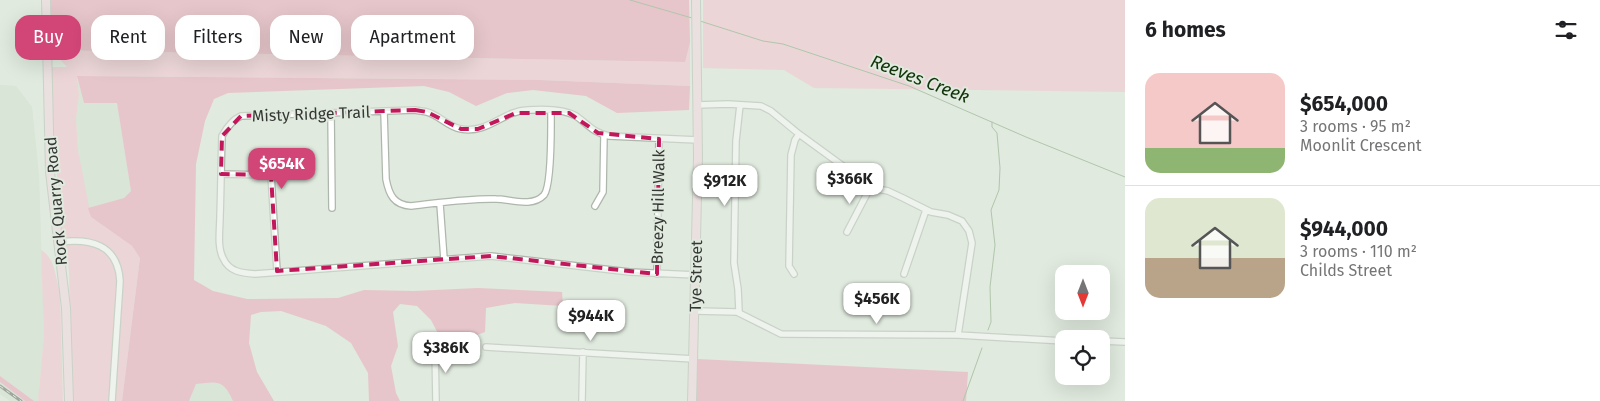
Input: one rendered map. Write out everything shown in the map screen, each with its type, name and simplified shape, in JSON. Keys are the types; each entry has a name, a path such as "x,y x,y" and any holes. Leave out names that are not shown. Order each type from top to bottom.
{"street":[{"name":"Rock Quarry Road","path":"46,0 50,172 66,308 69,401"},
{"name":"Tye Street","path":"692,401 696,310 698,140 696,0"},
{"path":"697,105 761,106 771,111 799,134 871,186 903,198 931,212 948,215 962,221 969,231 972,243 958,335"},
{"path":"737,312 739,311 738,289 734,263 736,141 740,105"},
{"name":"Misty Ridge Trail","path":"696,275 658,274 491,256 242,273 234,270 223,259 220,250 221,174 222,136 235,119 249,115 415,110 427,112 461,129 478,129 525,110 551,111 570,113 598,133 604,135 698,140"},
{"path":"384,112 386,179 392,197 402,205 440,204 482,199 526,202 540,198 549,183 551,111"},
{"path":"331,114 332,208"},
{"path":"794,274 789,266 790,169 791,155 795,140 799,134"},
{"path":"595,206 603,192 604,135"},
{"name":"Breezy Hill Walk","path":"658,274 659,139"},
{"path":"221,174 271,175 277,272"},
{"path":"847,232 871,186"},
{"path":"440,204 444,259"},
{"path":"904,274 926,210"},
{"path":"59,242 93,242 110,253 119,267 120,281 112,401"},
{"path":"696,310 737,312 781,334 958,335 1055,340"},
{"path":"1110,342 1125,342"},
{"path":"435,346 436,401"},
{"path":"486,347 694,358"},
{"path":"582,401 583,352"}],"highlighted area":[{"path":"415,110 427,112 461,129 478,129 516,113 569,113 598,133 659,139 657,274 491,256 277,271 271,175 221,174 222,136 241,116"}],"shaded area":[{"path":"50,0 689,0 690,42 685,62 474,58 474,15 351,15 351,56 341,55 341,15 270,15 270,54 260,54 260,15 175,15 175,52 165,52 165,15 91,15 91,51 81,51 81,15 50,15"},
{"path":"703,0 1125,0 1125,92 814,88 784,70 703,68"},
{"path":"690,42 690,86 540,80 77,76 79,95 76,119 78,150 91,217 132,246 140,258 122,401 72,401 69,272 61,228 50,83 51,67 67,67 60,60 81,60 81,51 91,51 91,60 165,60 165,52 175,52 175,60 260,60 260,54 270,54 270,60 341,60 341,55 351,56 351,60 474,60 474,58 684,62"},
{"path":"77,76 84,103 117,102 131,191 124,198 88,208 78,151 76,119 79,95"},
{"path":"77,76 540,80 690,86 689,110 617,113 586,96 533,90 507,93 476,106 449,92 424,86 228,93 214,99 205,121 196,164 194,280 213,291 247,299 338,298 364,290 414,291 478,288 562,292 563,306 515,303 486,308 485,332 445,347 431,320 417,306 400,304 393,312 398,346 391,366 396,393 400,401 369,401 368,373 351,343 326,326 281,311 261,312 251,315 249,343 257,372 274,401 233,401 227,389 219,383 210,382 196,384 189,401 122,401 140,258 132,246 91,217 88,208 124,198 131,191 117,103 84,103"},
{"path":"0,85 16,86 32,107 39,175 44,335 38,401 34,401 0,376"},
{"path":"41,250 52,263 60,291 63,401 38,401 44,335"},
{"path":"697,359 968,372 966,401 695,401"},
{"path":"0,376 34,401 25,401 0,382"},
{"path":"216,381 227,387 233,401 189,401 196,384"},
{"path":"0,382 25,401 10,401 0,394"}],"waterway":[{"name":"Reeves Creek","path":"630,0 692,18"},
{"name":"Reeves Creek","path":"700,21 763,41 783,44 909,86 1026,137 1125,177"},
{"path":"988,330 991,322 990,287 995,245 991,210 999,190 1000,168 997,133 992,127 992,122"},
{"path":"963,401 982,348"}],"railway":[{"path":"0,386 21,401"}]}
